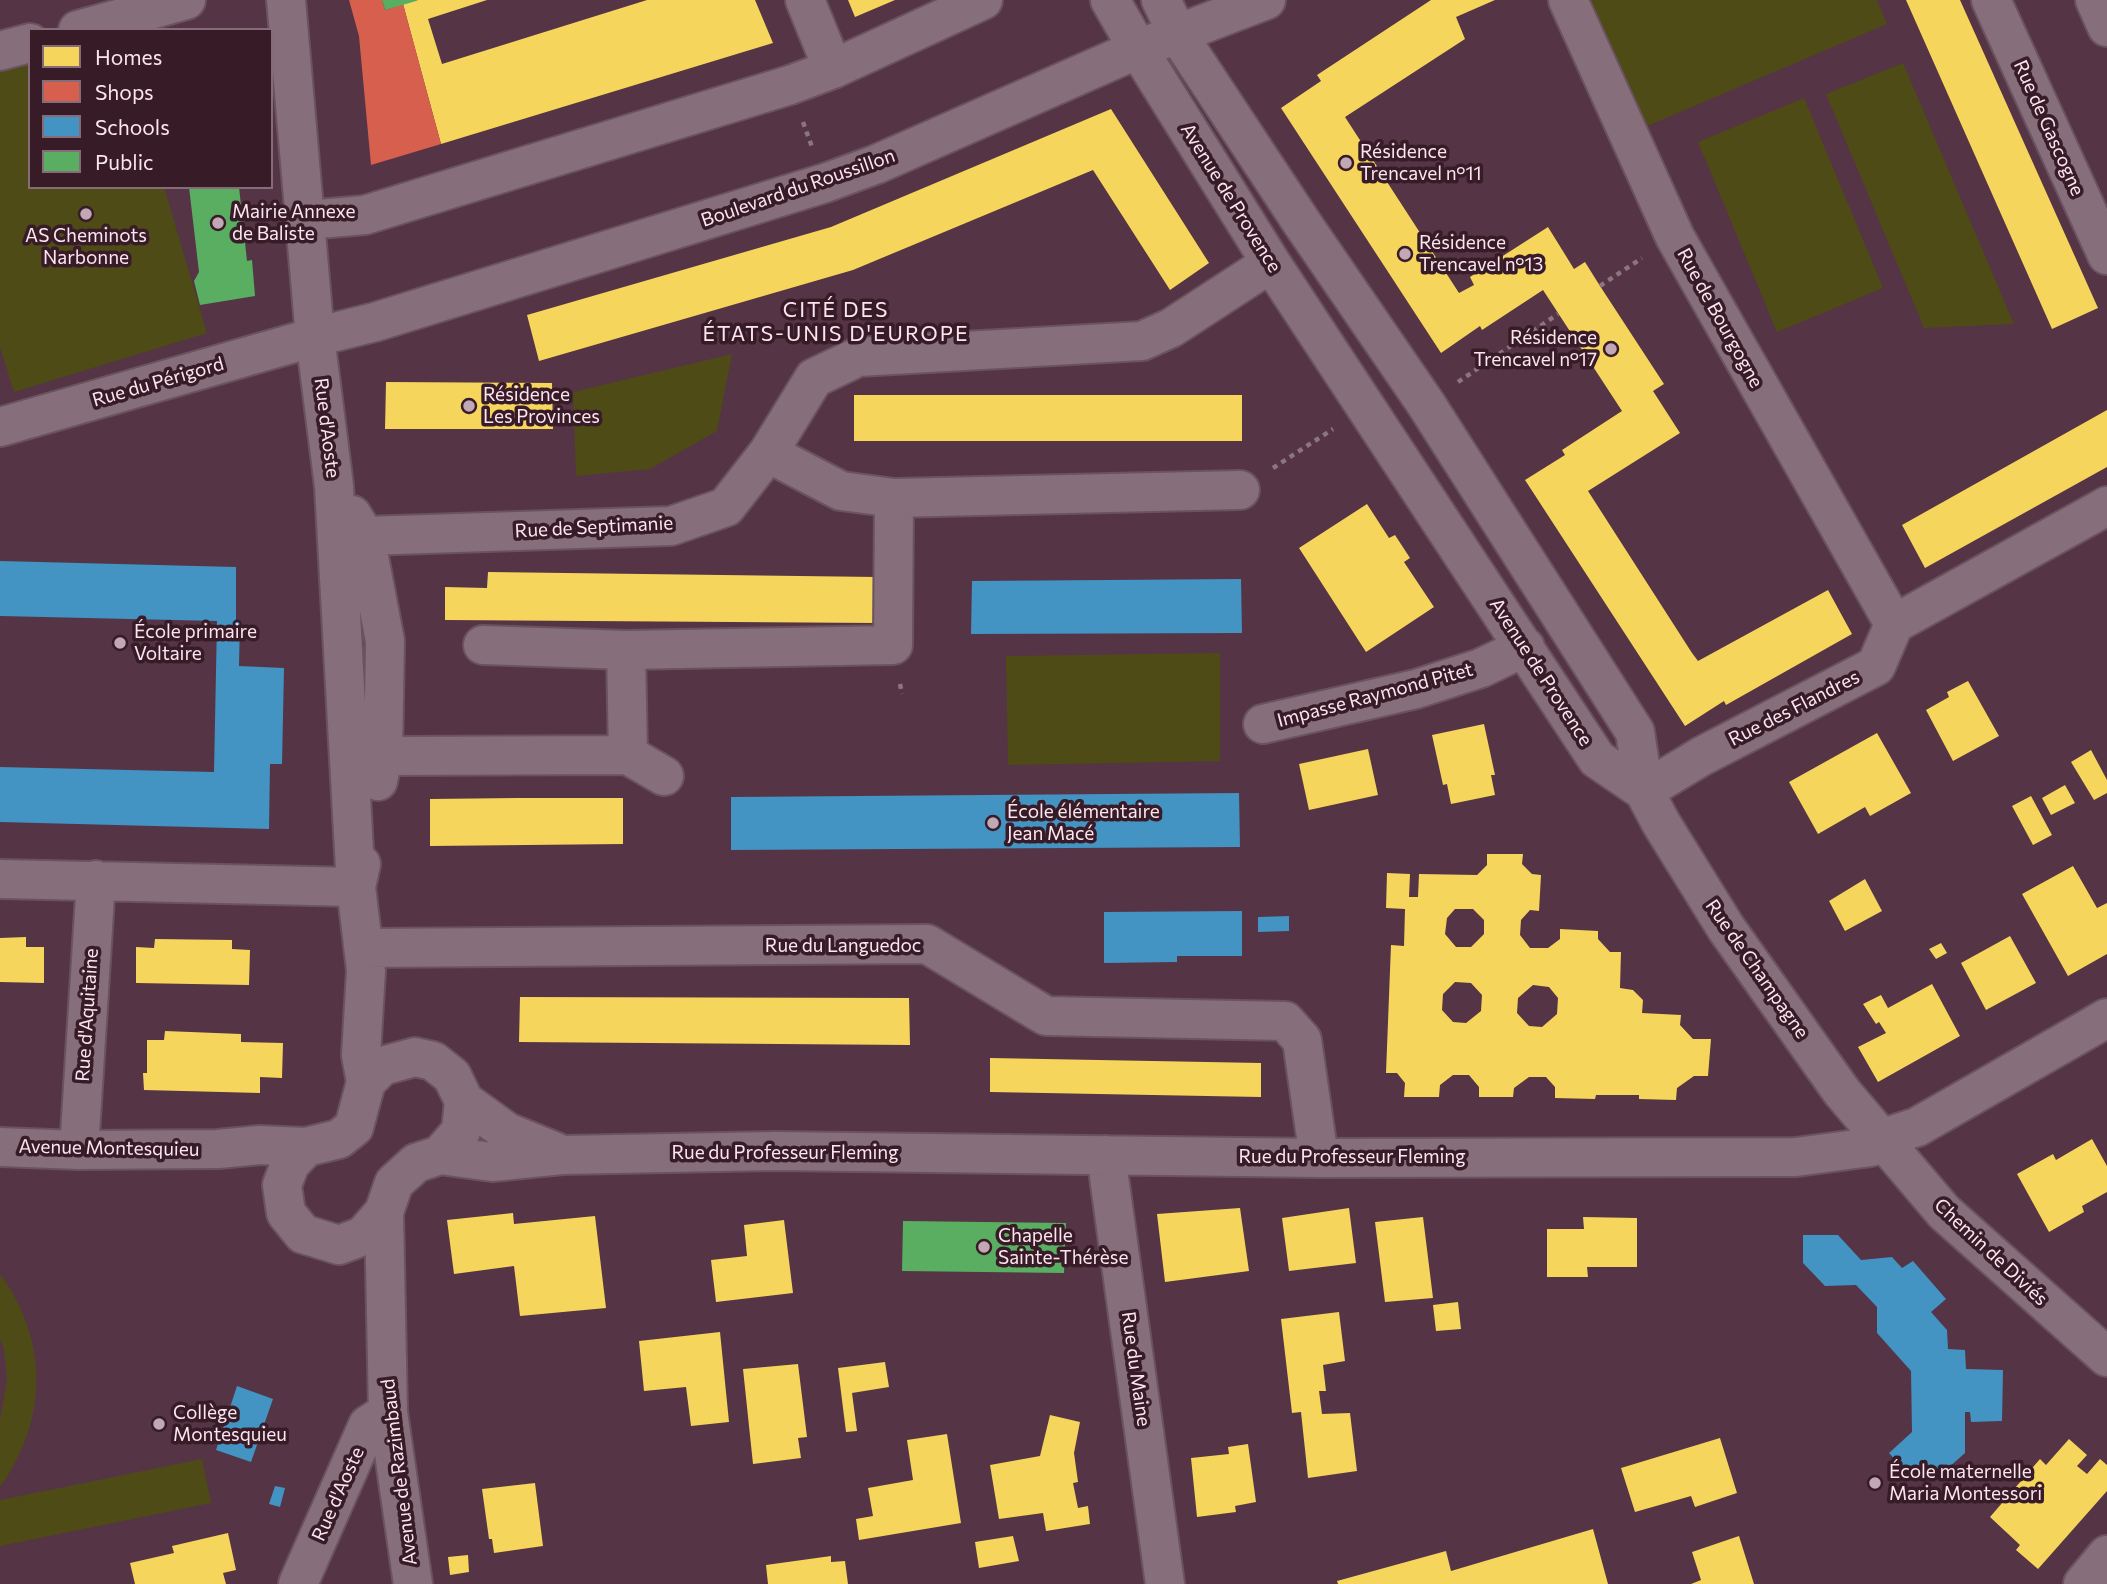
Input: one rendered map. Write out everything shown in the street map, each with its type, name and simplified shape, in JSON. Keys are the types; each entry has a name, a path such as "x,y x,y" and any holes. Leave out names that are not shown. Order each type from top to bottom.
{"street":[{"path":"85,28 186,0"},
{"name":"Rue d'Aoste","path":"285,0 315,337 334,486 365,536 385,641 383,756 356,887 365,959 361,1055 366,1082"},
{"path":"805,0 833,69"},
{"path":"306,220 365,215 790,85 833,69 983,0"},
{"name":"Avenue de Provence","path":"1110,0 1271,263 1597,760 1644,791"},
{"path":"1161,0 1178,35 1426,404 1635,732 1644,791"},
{"name":"Boulevard du Roussillon","path":"315,337 375,323 825,183 902,153 1138,49 1266,0"},
{"name":"Rue de Bourgogne","path":"1568,0 1675,237 1894,624"},
{"name":"Rue de Gascogne","path":"1991,0 2107,255"},
{"path":"2095,0 2107,27"},
{"path":"0,51 28,44"},
{"name":"Rue de Septimanie","path":"365,536 671,526 726,507 768,453 814,378 858,357 1142,341 1171,328 1271,263"},
{"name":"Rue du Périgord","path":"0,427 315,337"},
{"path":"768,453 841,491 894,498 1240,490"},
{"path":"0,880 356,887 334,486"},
{"path":"483,645 626,650 893,645 894,498"},
{"path":"1894,624 2107,506"},
{"name":"Rue des Flandres","path":"1644,791 1702,756 1876,666 1894,624"},
{"name":"Impasse Raymond Pitet","path":"1263,724 1416,689 1480,668 1525,647"},
{"path":"626,650 628,755"},
{"path":"383,756 628,755 664,776"},
{"name":"Rue de Champagne","path":"1644,791 1726,928 1842,1092 1883,1138"},
{"name":"Rue d'Aquitaine","path":"79,1150 96,880"},
{"name":"Rue du Languedoc","path":"365,959 927,944 1046,1016 1285,1021 1301,1040 1318,1158"},
{"name":"Rue d'Aoste","path":"365,959 390,1039 415,1057 433,1061 452,1076 464,1101"},
{"name":"Rue du Professeur Fleming","path":"440,1156 492,1162 562,1155 775,1151 1318,1158 1796,1157 1871,1147 1883,1138 1917,1126 2107,1018"},
{"path":"366,1082 382,1066 415,1057"},
{"name":"Avenue Montesquieu","path":"0,1147 79,1150 218,1149 260,1145 306,1147 339,1139 354,1127 366,1082"},
{"path":"306,1147 290,1164 282,1185 286,1213 303,1234 339,1245 363,1236 384,1212 394,1183 416,1163 440,1156 461,1131 464,1101"},
{"name":"Rue du Professeur Fleming","path":"464,1101 507,1132 562,1155"},
{"name":"Chemin de Diviés","path":"1883,1138 1944,1212 2107,1357"},
{"name":"Avenue Montesquieu","path":"218,1149 282,1185"},
{"name":"Rue du Maine","path":"1106,1155 1165,1584"},
{"name":"Avenue de Razimbaud","path":"384,1212 388,1412 413,1584"},
{"path":"339,1245 385,1317"},
{"name":"Rue d'Aoste","path":"298,1584 368,1425 388,1412"},
{"path":"2083,1584 2107,1555"}],"path":[{"path":"790,85 825,183"},
{"path":"1600,286 1675,237"},
{"path":"1426,404 1558,314"},
{"path":"1240,490 1336,428"}],"shaded area":[{"path":"1591,0 1877,0 1887,24 1645,127"},
{"name":"AS Cheminots Narbonne","path":"28,59 28,189 165,189 207,333 14,392 0,347 0,67"},
{"path":"1903,63 2014,324 1924,328 1826,94"},
{"path":"1804,98 1883,288 1777,332 1698,142"},
{"path":"732,354 717,431 650,469 576,476 573,392"},
{"path":"1220,653 1220,761 1008,765 1006,656"},
{"path":"0,1274 16,1299 27,1326 34,1353 36,1380 34,1408 27,1435 16,1462 0,1487 0,1420 7,1379 0,1339"},
{"path":"202,1459 211,1503 0,1546 0,1500"}],"building: Homes":[{"path":"418,0 487,0 428,19 442,64 647,0 755,0 773,43 441,144 403,4"},
{"path":"848,0 895,0 855,17"},
{"path":"1431,0 1495,0 1456,17 1465,39 1345,117 1459,293 1474,285 1470,277 1548,227 1574,269 1585,262 1664,384 1653,391 1680,433 1588,491 1692,653 1698,661 1828,590 1852,634 1726,705 1724,701 1685,726 1525,480 1565,455 1562,450 1622,411 1543,290 1482,330 1480,326 1441,353 1281,108 1321,81 1317,75"},
{"path":"1906,0 1960,0 2098,308 2052,329"},
{"path":"1111,109 1209,263 1170,290 1093,170 853,270 539,361 527,315 831,227"},
{"name":"Résidence Les Provinces","path":"386,382 552,383 553,429 385,429"},
{"path":"854,395 1242,395 1242,441 854,441"},
{"path":"2107,410 2107,467 1925,568 1902,525"},
{"path":"1367,504 1389,538 1395,535 1410,558 1404,562 1434,607 1366,652 1299,548"},
{"path":"488,572 877,577 877,623 445,620 445,587 487,588"},
{"path":"1968,681 1999,736 1953,761 1926,710 1949,697 1947,692"},
{"path":"1484,724 1495,775 1491,775 1495,795 1451,804 1447,784 1443,785 1432,735"},
{"path":"1877,733 1911,793 1870,816 1865,807 1818,834 1789,782"},
{"path":"1368,749 1378,795 1309,810 1299,764"},
{"path":"2091,750 2107,780 2107,793 2094,800 2071,762"},
{"path":"2065,785 2075,803 2051,815 2042,798"},
{"path":"2031,796 2052,835 2033,845 2012,806"},
{"path":"623,798 623,844 430,846 430,799"},
{"path":"1487,854 1523,854 1522,864 1532,874 1541,875 1539,911 1530,910 1521,920 1520,935 1530,948 1548,948 1560,939 1560,929 1598,931 1598,939 1610,952 1621,952 1620,988 1633,990 1643,1000 1642,1013 1681,1015 1680,1025 1693,1039 1711,1039 1708,1076 1694,1076 1677,1088 1676,1100 1639,1099 1639,1095 1596,1095 1595,1099 1555,1098 1555,1087 1546,1077 1529,1077 1514,1088 1513,1097 1479,1097 1479,1087 1469,1075 1453,1075 1440,1085 1439,1097 1404,1097 1405,1083 1397,1073 1386,1073 1391,945 1404,946 1405,909 1386,908 1387,873 1410,874 1409,897 1418,897 1419,874 1477,875 1487,865","holes":["1455,909 1473,909 1484,920 1484,934 1471,947 1456,947 1445,934 1447,918","1455,982 1471,983 1482,995 1481,1011 1466,1023 1453,1022 1442,1010 1443,994","1533,985 1549,987 1558,998 1557,1014 1542,1027 1529,1026 1517,1013 1518,998"]},
{"path":"2073,866 2097,908 2107,903 2107,954 2068,976 2022,894"},
{"path":"1865,879 1882,911 1845,931 1829,901"},
{"path":"2010,936 2036,983 1986,1010 1961,963"},
{"path":"26,937 26,947 44,947 44,983 0,982 0,938"},
{"path":"155,939 232,940 232,949 250,950 249,985 136,983 136,947 154,948"},
{"path":"1941,943 1947,953 1936,959 1929,949"},
{"path":"1932,984 1960,1036 1878,1082 1858,1047 1886,1033 1879,1022 1876,1024 1863,1004 1881,995 1888,1008"},
{"path":"520,997 909,998 910,1045 519,1042"},
{"path":"165,1031 241,1034 241,1042 283,1043 282,1078 260,1077 260,1093 144,1090 147,1040 164,1040"},
{"path":"990,1058 1261,1063 1261,1097 990,1092"},
{"path":"2092,1139 2107,1166 2107,1192 2082,1206 2084,1212 2049,1232 2017,1174 2053,1154 2056,1160"},
{"path":"1240,1208 1249,1271 1165,1282 1157,1214"},
{"path":"1349,1208 1356,1263 1289,1271 1282,1218"},
{"path":"513,1213 514,1224 595,1216 606,1308 520,1316 514,1266 454,1274 447,1220"},
{"path":"1423,1217 1433,1298 1385,1302 1375,1222"},
{"path":"1583,1217 1637,1218 1637,1267 1587,1267 1588,1277 1547,1277 1547,1229 1584,1229"},
{"path":"784,1220 793,1293 716,1302 711,1260 747,1256 744,1225"},
{"path":"1458,1302 1461,1329 1436,1331 1433,1305"},
{"path":"1339,1312 1345,1361 1323,1365 1326,1391 1319,1391 1322,1414 1350,1413 1357,1471 1308,1478 1301,1412 1292,1413 1281,1319"},
{"path":"720,1332 729,1422 691,1426 686,1387 644,1391 639,1341"},
{"path":"885,1362 889,1387 852,1393 857,1431 846,1432 838,1368"},
{"path":"798,1364 807,1437 798,1438 801,1458 753,1464 743,1369"},
{"path":"1050,1415 1080,1422 1074,1453 1078,1482 1073,1483 1078,1508 1088,1506 1090,1524 1046,1531 1043,1513 999,1519 990,1465 1040,1456"},
{"path":"947,1434 961,1523 859,1540 856,1519 873,1516 868,1488 913,1480 907,1440"},
{"path":"1720,1438 1737,1493 1695,1507 1691,1496 1635,1512 1621,1468"},
{"path":"2069,1439 2087,1455 2077,1466 2087,1474 2100,1459 2107,1465 2107,1491 2038,1569 2016,1550 2020,1545 1990,1517 2040,1459 2046,1465"},
{"path":"1248,1444 1256,1502 1235,1506 1236,1512 1197,1517 1191,1458 1229,1454 1228,1447"},
{"path":"535,1483 543,1546 494,1553 492,1539 489,1539 482,1489"},
{"path":"1593,1529 1608,1584 1338,1584 1337,1581 1446,1551 1451,1571"},
{"path":"228,1533 236,1570 223,1573 226,1584 135,1584 130,1563 174,1553 172,1546"},
{"path":"1013,1536 1019,1561 979,1568 975,1542"},
{"path":"1739,1536 1754,1584 1691,1584 1701,1580 1692,1552"},
{"path":"468,1555 469,1572 450,1575 448,1557"},
{"path":"831,1556 831,1562 845,1561 848,1584 768,1584 766,1565"}],"building: Shops":[{"path":"349,0 382,0 385,10 403,4 441,144 371,165 359,36"}],"building: Schools":[{"path":"0,561 236,567 236,620 240,620 239,666 284,668 282,764 270,764 269,829 0,822 0,767 214,772 217,621 0,616"},
{"path":"1241,579 1242,633 971,634 972,581"},
{"path":"1239,793 1240,847 731,850 731,797"},
{"path":"1242,911 1242,956 1177,956 1177,962 1104,963 1104,912"},
{"path":"1289,916 1289,931 1258,932 1258,917"},
{"path":"1803,1235 1838,1235 1861,1260 1892,1257 1902,1268 1913,1261 1946,1299 1931,1312 1947,1330 1948,1349 1965,1350 1966,1369 2003,1370 2002,1421 1971,1422 1970,1412 1965,1412 1965,1453 1939,1476 1927,1464 1911,1478 1889,1453 1912,1432 1911,1371 1877,1333 1877,1307 1856,1285 1825,1286 1803,1263"},
{"path":"237,1386 273,1399 251,1462 216,1450"},
{"path":"275,1486 285,1488 280,1507 269,1504"}],"building: Public":[{"path":"382,0 415,0 416,1 385,10"},
{"name":"Mairie Annexe de Baliste","path":"189,189 239,189 247,261 252,260 255,296 200,305 194,281 199,272"},
{"name":"Chapelle Sainte-Thérèse","path":"903,1221 1066,1223 1064,1273 902,1271"}],"place":[{"name":"Résidence Trencavel n°11","path":"1346,163"},
{"name":"AS Cheminots Narbonne","path":"86,214"},
{"name":"Mairie Annexe de Baliste","path":"218,223"},
{"name":"Résidence Trencavel n°13","path":"1405,254"},
{"name":"Résidence Trencavel n°17","path":"1611,349"},
{"name":"Résidence Les Provinces","path":"469,406"},
{"name":"École primaire Voltaire","path":"120,643"},
{"name":"École élémentaire Jean Macé","path":"993,823"},
{"name":"Chapelle Sainte-Thérèse","path":"984,1247"},
{"name":"Collège Montesquieu","path":"159,1424"},
{"name":"École maternelle Maria Montessori","path":"1875,1483"}],"district":[{"name":"CITÉ DES ÉTATS-UNIS D'EUROPE","path":"836,322"}]}
